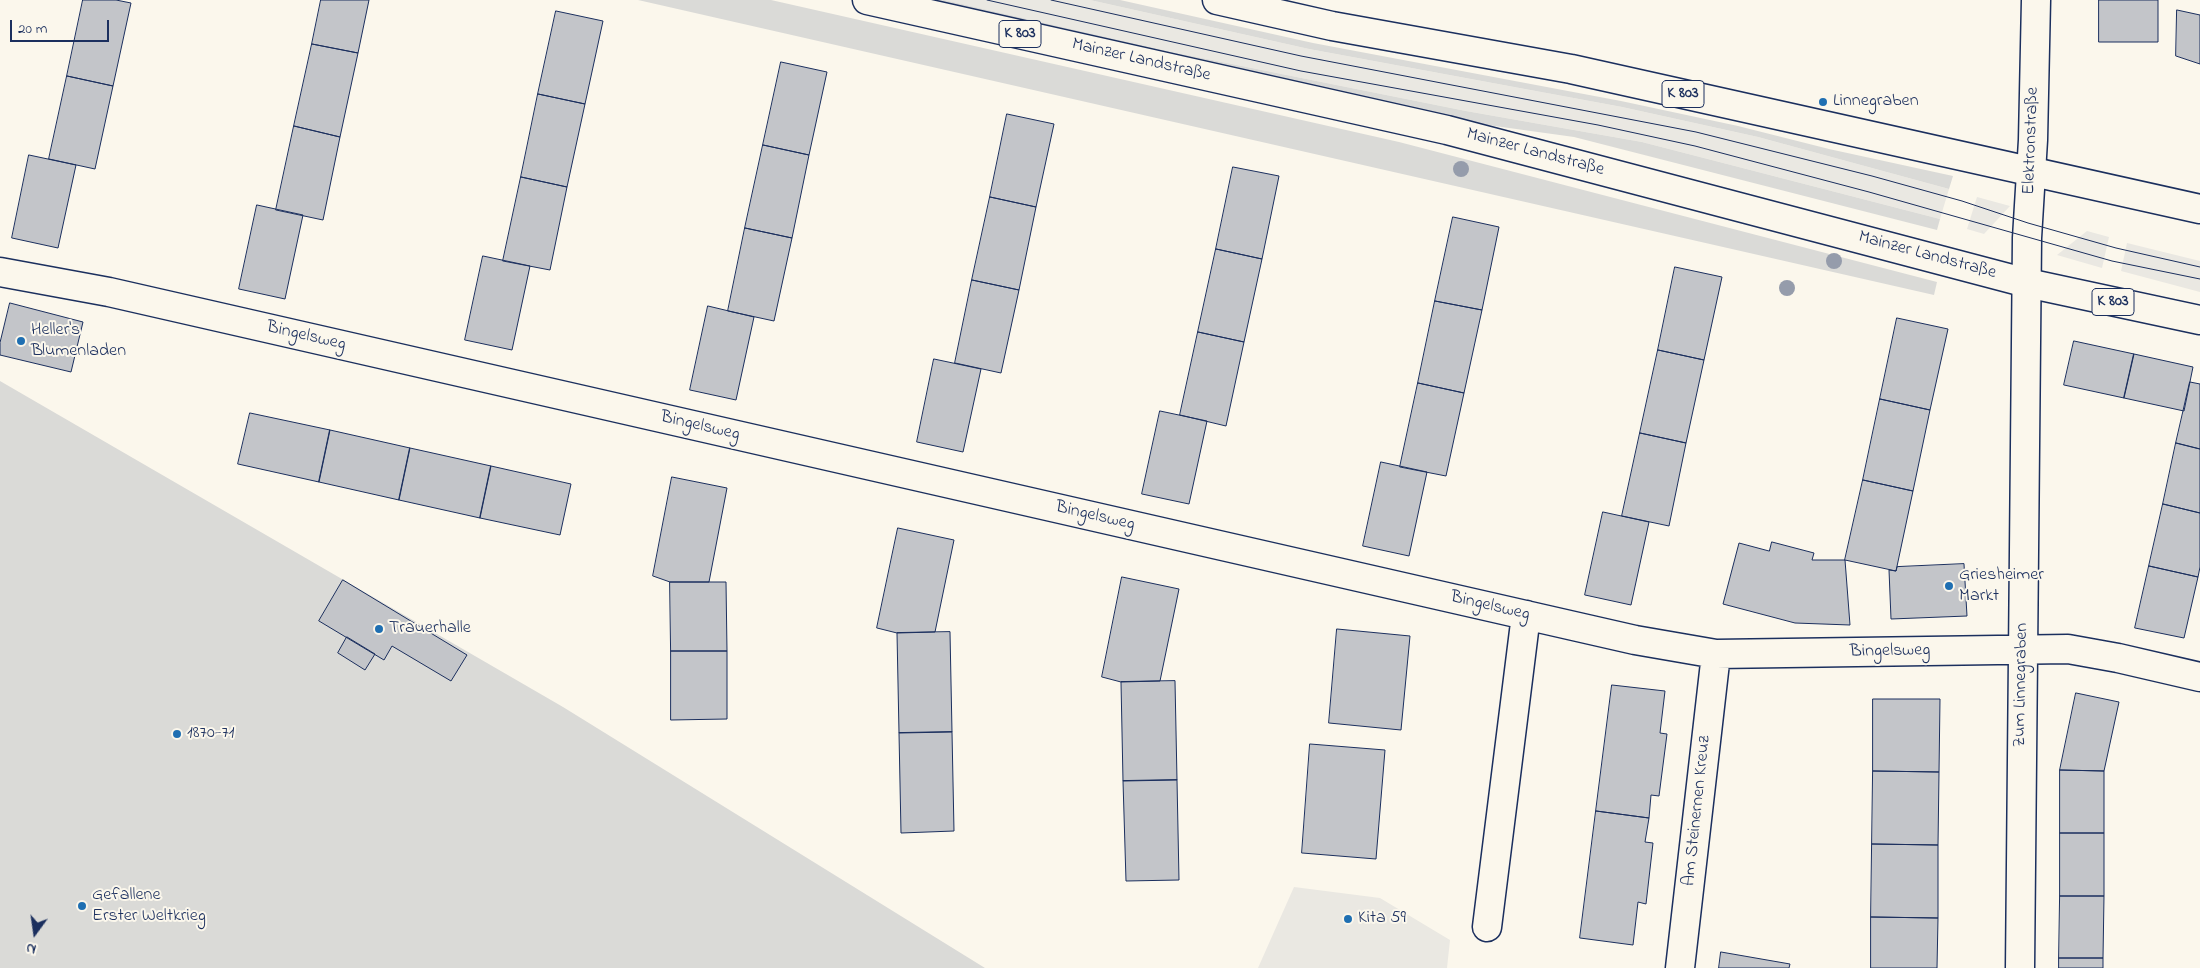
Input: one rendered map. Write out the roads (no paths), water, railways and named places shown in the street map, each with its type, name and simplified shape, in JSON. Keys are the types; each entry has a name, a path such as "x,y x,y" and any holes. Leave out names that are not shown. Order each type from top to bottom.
{"street":[{"name":"Mainzer Landstraße","path":"867,0 1446,130 2027,283 2200,320"},
{"name":"K 803","path":"1218,0 1332,26 1581,71 2200,208"},
{"name":"Elektronstraße","path":"2027,283 2036,0"},
{"name":"Bingelsweg","path":"0,272 109,292 1635,640 1716,654 2068,650 2118,658 2200,676"},
{"name":"Zum Linnegraben","path":"2020,968 2027,283"},
{"path":"1488,927 1526,615"},
{"name":"Am Steinernen Kreuz","path":"1680,968 1716,654"}],"tram line":[{"path":"987,0 1301,71 1598,125 1695,146 1869,192 2112,261 2200,279"},
{"path":"1051,0 1301,56 1696,132 1872,176 2116,248 2200,267"}],"place":[{"name":"Linnegraben","path":"1823,102"},
{"name":"Heller's Blumenladen","path":"21,341"},
{"name":"Griesheimer Markt","path":"1949,586"},
{"name":"Trauerhalle","path":"379,629"},
{"name":"1870-71","path":"177,734"},
{"name":"Gefallene Erster Weltkrieg","path":"82,906"},
{"name":"Kita 59","path":"1348,919"}]}
